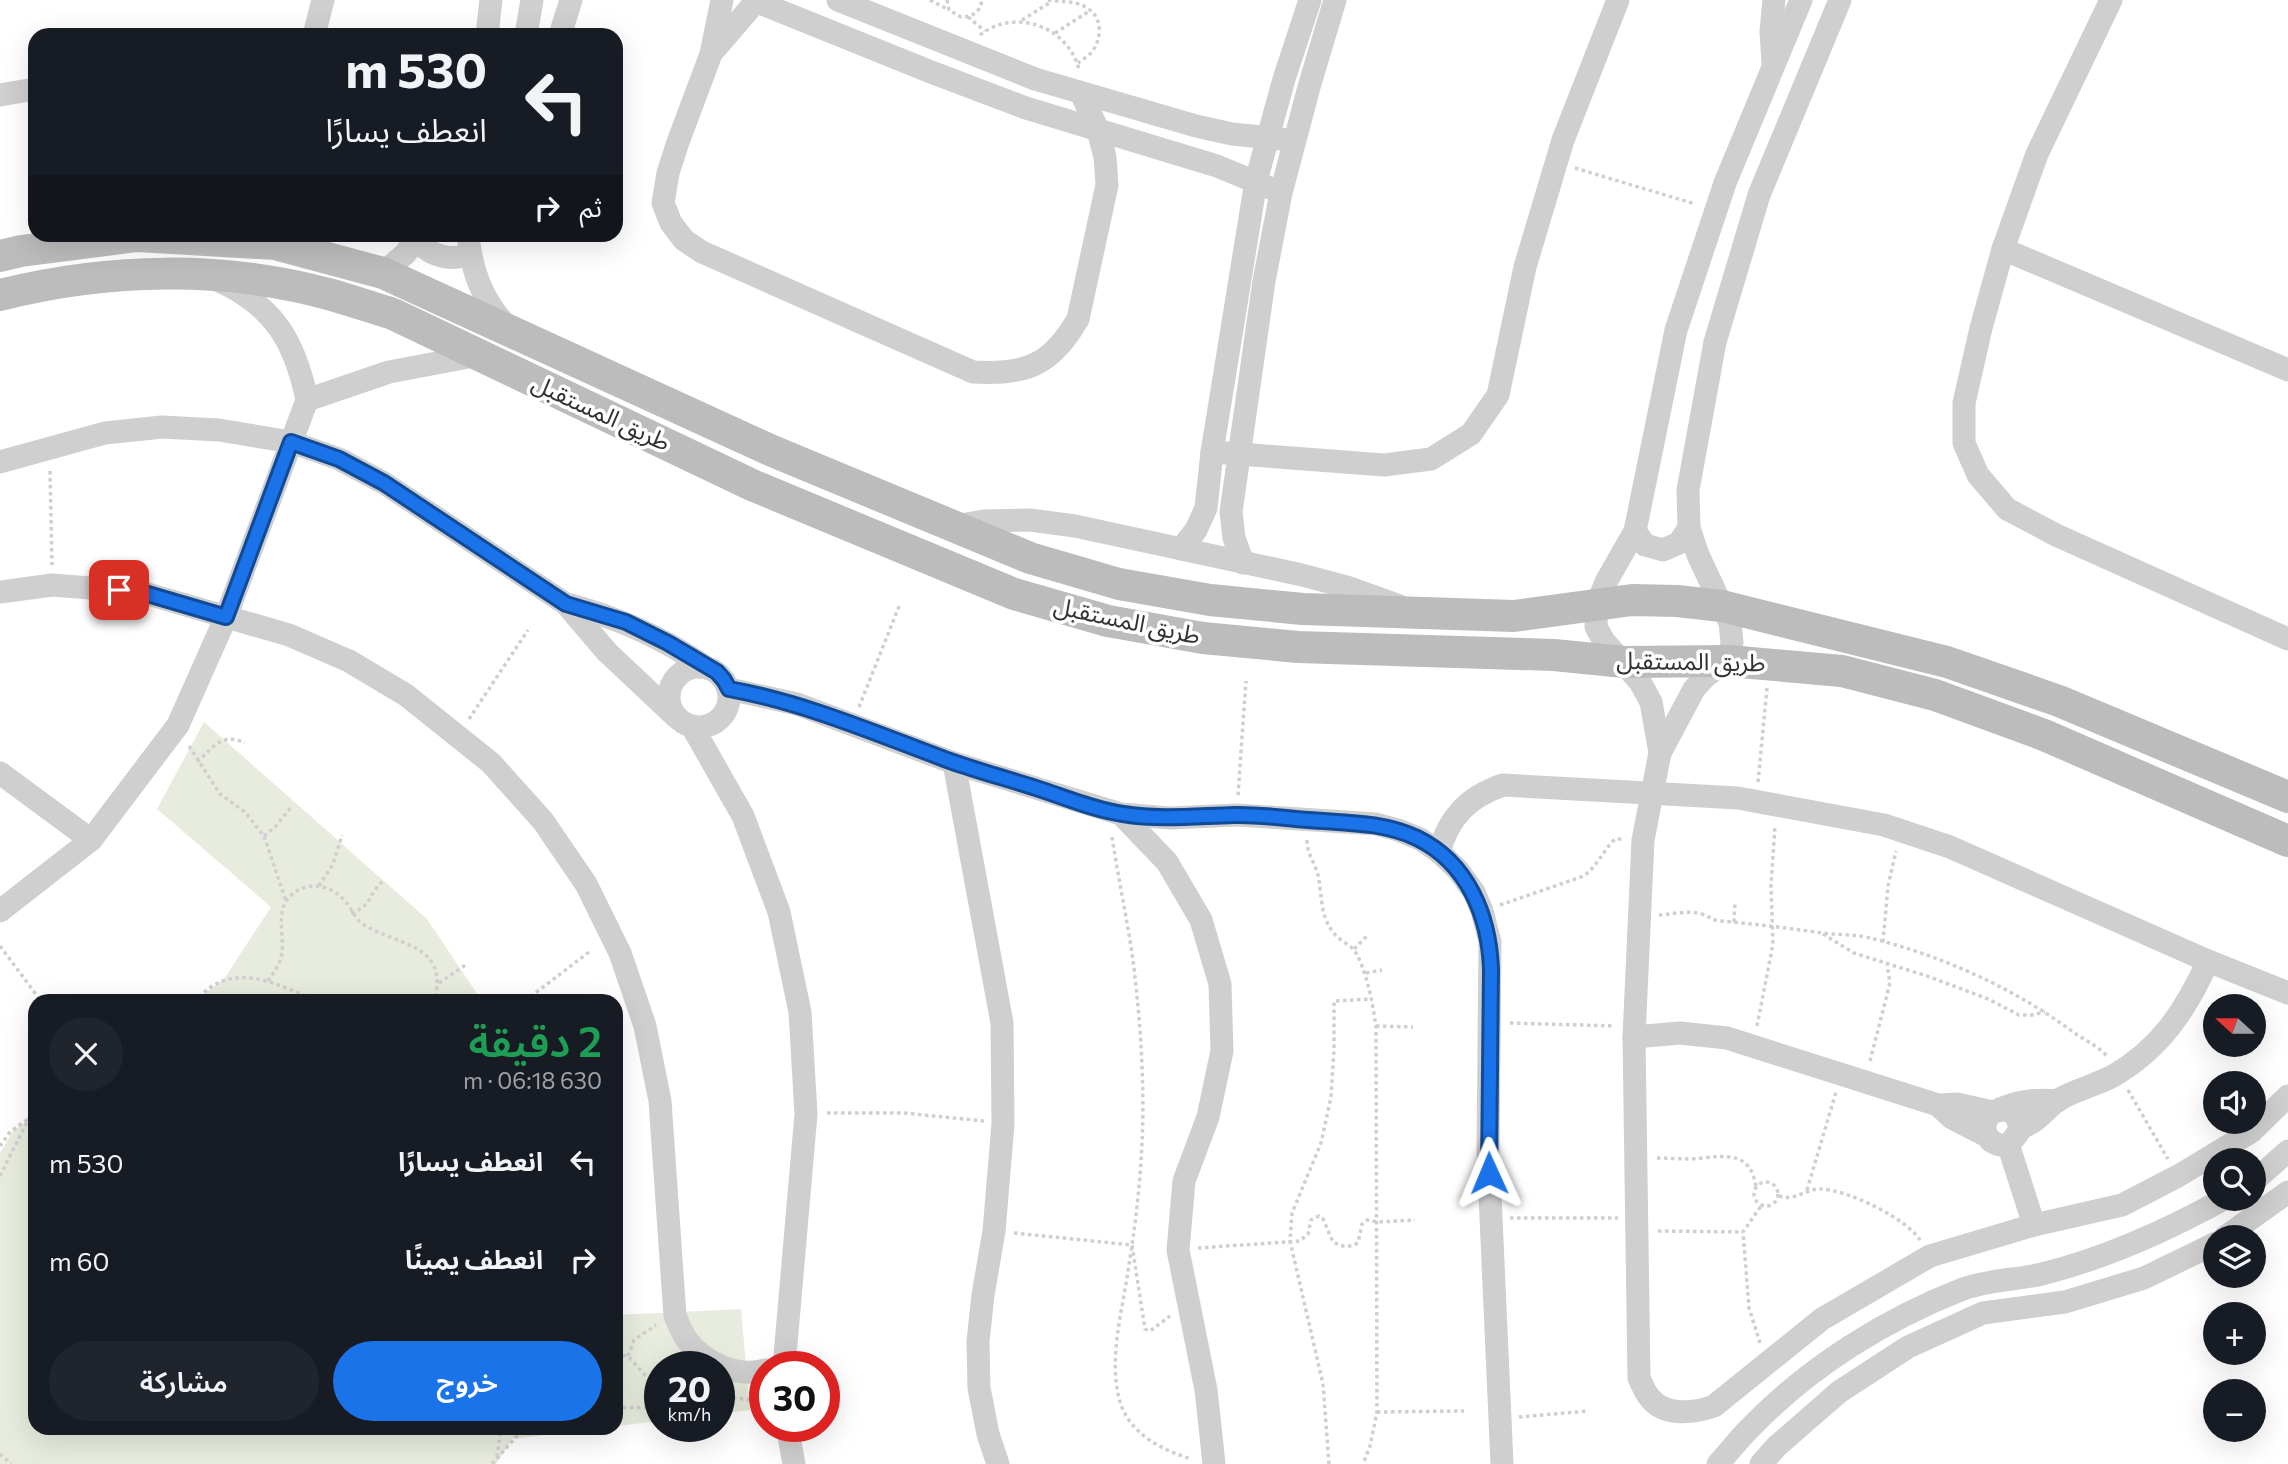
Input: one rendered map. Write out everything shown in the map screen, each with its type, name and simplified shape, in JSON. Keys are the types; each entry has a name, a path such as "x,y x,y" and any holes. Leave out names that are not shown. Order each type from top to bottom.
{"main road":[{"name":"طريق المستقبل","path":"10,253 82,242"},
{"name":"طريق المستقبل","path":"240,242 275,244 383,273 770,450 1030,558 1119,584 1210,600 1303,608 1514,616 1632,600 1722,606 1947,662 2059,701 2288,797"},
{"path":"64,244 63,268 71,281"},
{"path":"10,253 26,255 32,268 14,291"},
{"name":"طريق المستقبل","path":"14,291 138,273 203,274 267,281 331,295 393,314 752,485 1014,594 1108,621 1203,638 1298,647 1554,655 1624,662 1728,661 1842,671 1935,695 2044,735 2288,841"},
{"path":"752,485 766,475 772,458 770,450"},
{"path":"800,505 799,488 813,468"},
{"path":"1514,616 1526,618 1546,633 1552,643 1554,655"},
{"path":"1782,664 1825,636 1836,634"}],"street":[{"path":"316,28 323,0"},
{"path":"488,28 491,0"},
{"path":"527,28 532,0"},
{"path":"562,28 571,0"},
{"path":"722,0 711,54 668,173 663,203 671,223 684,240 702,252 973,372 1005,374 1035,365 1053,353 1067,338 1078,319 1107,185 1105,157 1098,130 1081,93"},
{"path":"729,0 743,7 758,3 1026,108 1217,166 1280,193"},
{"path":"838,0 1035,79 1208,128 1295,140"},
{"path":"1181,550 1196,530 1206,508 1212,452 1256,181 1310,0"},
{"path":"1243,563 1234,538 1231,512 1264,281 1280,193 1335,0"},
{"path":"1212,452 1384,465 1430,459 1471,434 1498,395 1525,267 1556,162 1618,0"},
{"path":"1773,67 1771,31 1774,0"},
{"path":"1660,753 1651,702 1640,682 1604,641 1596,627 1597,604 1634,531 1676,330 1725,183 1801,0"},
{"path":"1840,0 1759,195 1715,342 1688,490 1689,528 1698,555 1730,623 1732,642 1728,661 1707,675 1695,689 1660,753 1643,840 1634,1032 1639,1378 1650,1399 1665,1408 1681,1413 1698,1412 1714,1406 1822,1319 1930,1256 2034,1225 2122,1205 2178,1176 2251,1132 2288,1096"},
{"path":"2111,0 2037,154 2003,249 1964,403 1964,443 1978,475 2007,509 2056,535 2288,639"},
{"path":"711,54 758,3"},
{"path":"0,95 28,90"},
{"path":"1107,185 1154,114"},
{"path":"383,273 413,242"},
{"path":"420,242 423,247 450,258 469,245 480,288 498,318 513,332"},
{"path":"2003,249 2288,370"},
{"path":"0,911 91,840 178,725 226,617 307,400 300,366 285,335 262,308 234,288 203,274"},
{"path":"307,400 389,372 479,355"},
{"path":"0,461 105,433 162,427 219,430 291,442 339,459 384,483 566,604 607,652 684,722 713,725 722,718 730,699 729,689 717,672 645,631 596,612 566,604"},
{"path":"953,526 984,521 1030,520 1075,526 1347,587 1416,612"},
{"path":"1634,531 1645,545 1663,550 1679,543 1689,528"},
{"path":"0,592 52,585 141,592 289,635 349,661 406,695 491,764 543,821 586,884 620,953 645,1026 660,1101 674,1316 687,1340 706,1359 730,1370 749,1371"},
{"path":"707,668 688,669 674,681 669,699 743,816 779,912 800,1012 806,1114 780,1351"},
{"path":"729,689 797,704 954,763 1115,812 1170,818 1237,815 1376,824 1420,839 1458,870 1474,892 1490,942 1488,1150 1502,1464"},
{"path":"954,763 1002,1023 1003,1124 994,1231 978,1341 979,1388 988,1434 998,1464"},
{"path":"0,773 91,840"},
{"path":"1439,852 1444,833 1454,816 1484,791 1503,785 1767,803 1868,822 1950,847 2208,961 2288,993"},
{"path":"1115,812 1167,862 1201,920 1220,984 1222,1051 1208,1117 1184,1181 1178,1250 1206,1390 1204,1462"},
{"path":"1634,1032 1727,1038 1754,1046 1938,1105 1961,1123 1996,1144 2014,1137 2058,1101 2117,1073 2143,1055 2171,1028 2192,996 2208,961"},
{"path":"1986,1136 1985,1123 1996,1110 2018,1102 2038,1099 2058,1101"},
{"path":"1938,1105 1957,1104 2012,1112 2017,1117 2014,1137 2034,1225"},
{"path":"2266,1170 2288,1150"},
{"path":"2242,1225 2288,1192"},
{"path":"1718,1464 1754,1423 1818,1368 1889,1322 1966,1288 2041,1274 2115,1251 2203,1211"},
{"path":"1761,1464 1777,1446 1839,1392 1908,1347 1983,1313 2065,1302 2144,1278 2203,1249"},
{"path":"790,1442 794,1464"}],"path":[{"path":"930,0 954,15 968,17 985,31"},
{"path":"947,0 949,10"},
{"path":"968,17 979,9 982,0"},
{"path":"1021,22 1050,0 1068,1 1091,10 1098,21 1099,38 1091,53 1077,63"},
{"path":"1055,33 1091,10"},
{"path":"964,52 985,31 1002,24 1021,22 1039,25 1055,33 1069,46 1081,77 1081,93"},
{"path":"1556,162 1716,211"},
{"path":"50,448 52,585"},
{"path":"852,725 900,604"},
{"path":"458,735 528,630"},
{"path":"1754,1046 1773,944 1772,858 1767,803 1782,664"},
{"path":"1237,815 1247,681"},
{"path":"178,725 197,762 220,794 245,811 264,836 286,901"},
{"path":"197,762 225,739 245,743"},
{"path":"264,836 292,806"},
{"path":"1115,812 1132,954 1140,1055 1142,1143 1132,1245 1114,1359 1120,1403 1135,1427 1151,1442 1171,1453 1204,1462"},
{"path":"1309,820 1307,843 1310,859 1317,872 1325,917 1341,942 1354,949 1366,973 1376,1026 1377,1412 1363,1464"},
{"path":"1883,942 1888,886 1900,830"},
{"path":"319,886 333,864 342,835"},
{"path":"1482,911 1584,876 1592,870 1615,839 1643,840"},
{"path":"351,913 366,905 376,887 384,880"},
{"path":"268,981 282,954 281,911 286,901 304,888 319,886 327,887 345,900 360,923 415,946 425,954 433,964 439,983 436,994"},
{"path":"1734,922 1735,902"},
{"path":"1639,917 1689,911 1716,921 1868,937 1955,967 2045,1012 2092,1042 2107,1055 2178,1176"},
{"path":"1821,933 1854,953 1886,965 1930,976 1988,999 2019,1015 2045,1012"},
{"path":"1354,949 1368,935"},
{"path":"0,946 36,994"},
{"path":"535,994 589,952"},
{"path":"439,983 467,964"},
{"path":"1864,1081 1890,984 1886,965"},
{"path":"1366,973 1382,970"},
{"path":"202,994 212,986 230,979 249,978 268,981 301,994"},
{"path":"1329,1464 1323,1384 1290,1241 1292,1213 1321,1143 1331,1097 1334,1001 1371,999"},
{"path":"1490,1022 1634,1032"},
{"path":"1376,1026 1413,1027"},
{"path":"1807,1190 1841,1073"},
{"path":"806,1114 904,1113 1003,1124"},
{"path":"0,1146 10,1132 28,1119"},
{"path":"0,1176 28,1120"},
{"path":"1636,1158 1730,1155 1750,1168 1756,1186 1754,1197 1761,1206"},
{"path":"1756,1186 1766,1181 1771,1183 1776,1186 1779,1196"},
{"path":"1779,1196 1790,1198 1807,1190 1832,1190 1894,1216 1915,1233 1930,1256"},
{"path":"1761,1206 1772,1205 1779,1196"},
{"path":"1761,1206 1743,1232 1749,1308 1767,1365"},
{"path":"1178,1250 1300,1241 1310,1230 1311,1220 1315,1216 1323,1219 1333,1242 1345,1247 1357,1243 1364,1222 1369,1219 1378,1222 1415,1220"},
{"path":"1491,1218 1743,1232"},
{"path":"994,1231 1132,1245"},
{"path":"1132,1245 1145,1329 1150,1331 1188,1303"},
{"path":"628,1356 634,1340 674,1316"},
{"path":"623,1355 628,1356 644,1374"},
{"path":"623,1408 644,1407"},
{"path":"1377,1412 1464,1411"},
{"path":"1500,1419 1589,1411"},
{"path":"496,1459 499,1435"},
{"path":"492,1464 519,1435"},
{"path":"0,1454 11,1464"}],"shaded area":[{"path":"204,722 427,919 477,994 204,994 224,979 271,907 157,809"},
{"path":"28,1120 28,1435 545,1435 512,1439 496,1464 0,1464 0,1153 13,1131"},
{"path":"741,1309 749,1410 735,1412 735,1351 644,1351 644,1423 623,1425 623,1315"}],"route":[{"path":"119,590 141,592 226,617 291,442 339,459 384,483 566,604 626,622 681,650 717,672 729,689 797,704 954,763 1121,814 1170,818 1237,815 1376,824 1420,839 1458,870 1474,892 1490,942 1489,1173"}]}
